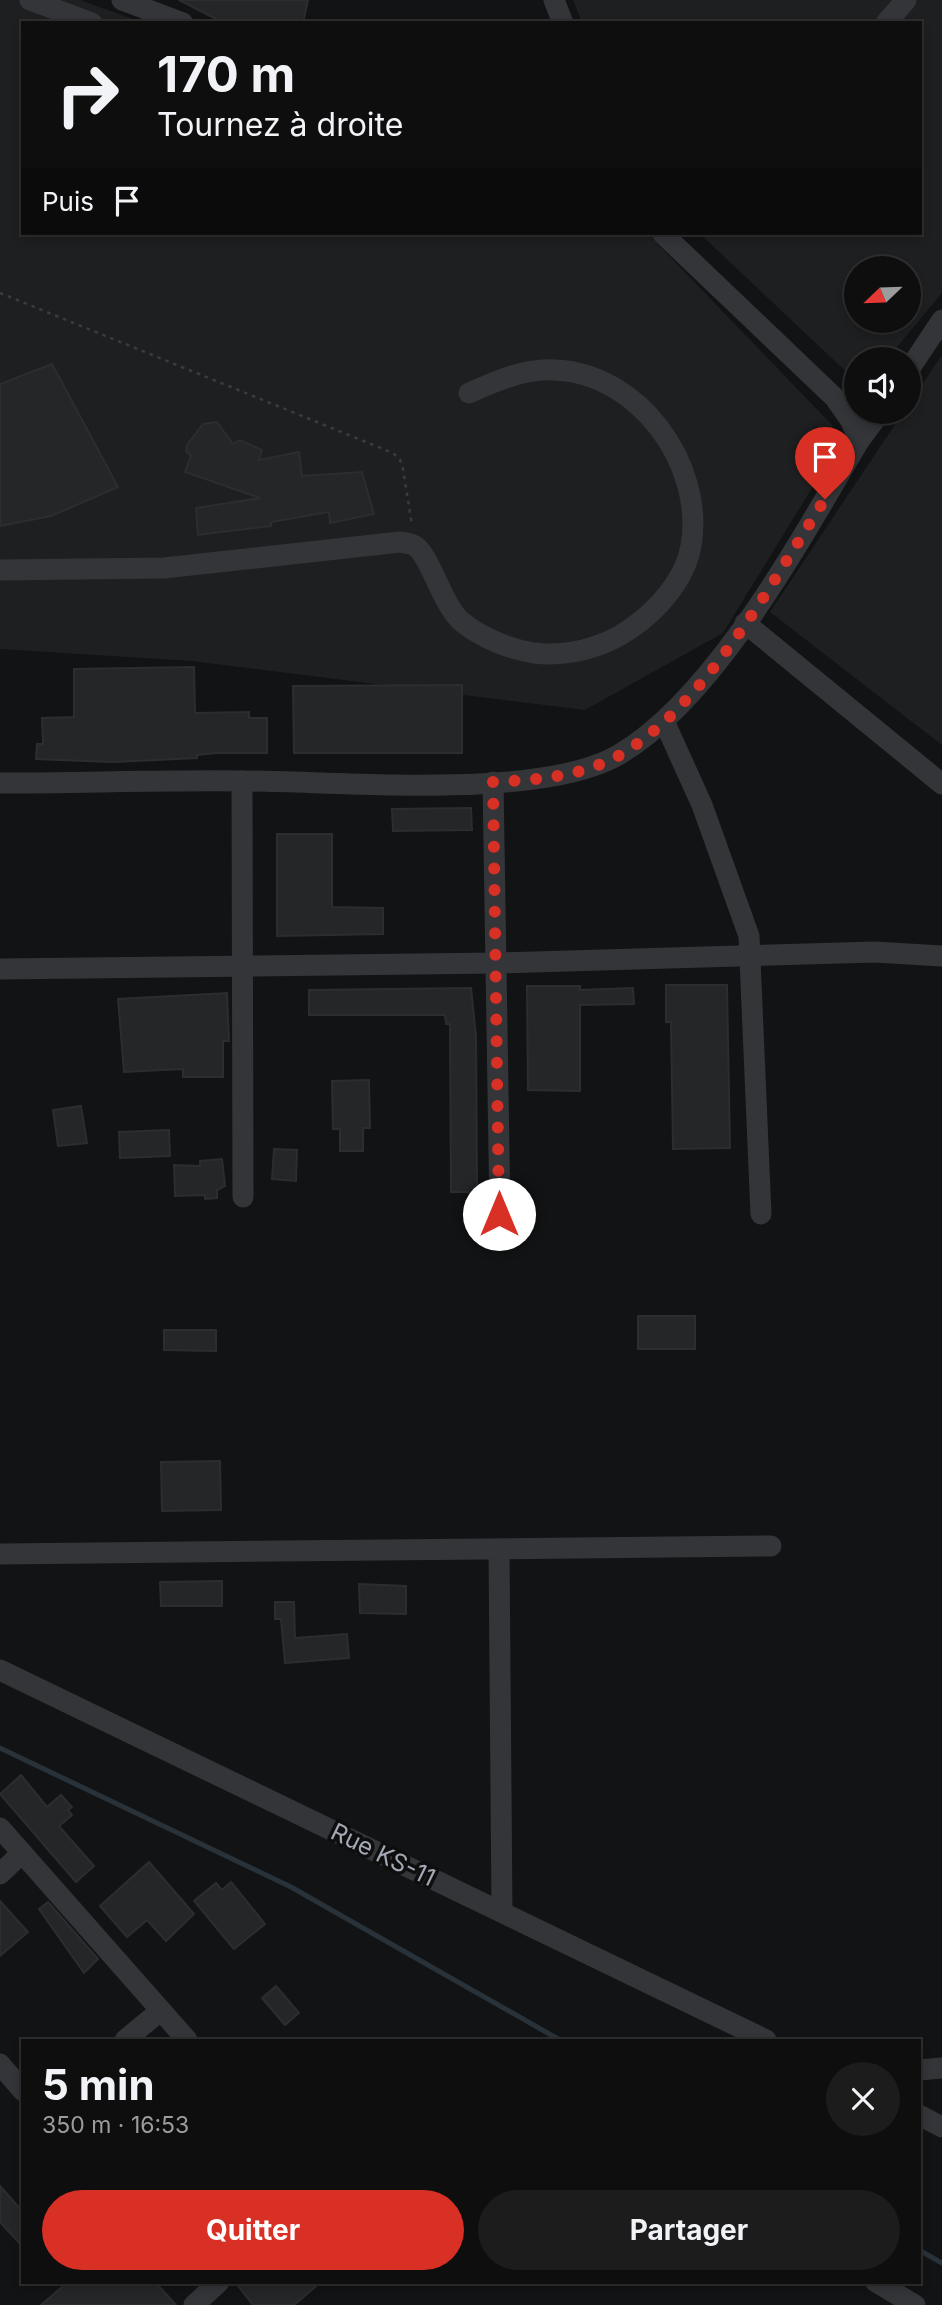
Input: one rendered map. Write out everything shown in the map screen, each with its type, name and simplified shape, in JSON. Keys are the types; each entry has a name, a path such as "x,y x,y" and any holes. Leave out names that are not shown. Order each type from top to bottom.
{"street":[{"path":"30,0 87,21"},
{"path":"122,0 178,21"},
{"path":"554,0 563,21"},
{"path":"888,21 906,0"},
{"path":"664,235 835,398 852,421 859,441"},
{"path":"921,352 942,320"},
{"path":"0,570 164,568 400,542 415,545 421,552 437,588 461,621 496,642 536,653 576,652 615,639 649,616 675,584 691,546 690,509 682,462 658,425 632,398 593,378 556,369 524,372 469,393"},
{"path":"0,783 493,782 535,780 586,769 618,756 686,700 745,623 871,424"},
{"path":"745,623 942,784"},
{"path":"664,720 706,817 744,920 751,954 761,1214"},
{"path":"242,781 243,1197"},
{"path":"493,782 499,1214"},
{"path":"0,969 497,963 875,951 942,956"},
{"path":"0,1554 771,1546"},
{"path":"499,1549 502,1912"},
{"name":"Rue KS-11","path":"0,1670 764,2039"},
{"path":"0,1828 186,2039"},
{"path":"0,1874 22,1853"},
{"path":"126,2039 160,2011"},
{"path":"0,2064 21,2089"},
{"path":"921,2070 942,2068"},
{"path":"921,2116 942,2127"},
{"path":"200,2297 216,2284"},
{"path":"879,2284 915,2305"}],"path":[{"path":"0,293 393,453 403,468 415,545"}],"shaded area":[{"path":"0,0 80,0 138,21 21,21 21,235 647,235 833,426 817,480 723,633 585,710 191,661 0,649"},
{"path":"573,0 942,0 942,293 921,318 921,256 844,256 844,333 909,333 897,347 844,347 844,370 701,235 922,235 922,21 581,21"},
{"path":"942,355 942,745 770,612 895,424 921,424 921,386"}],"building":[{"path":"179,0 308,0 303,21 220,21"},
{"path":"52,364 118,487 51,516 0,526 0,384"},
{"path":"217,422 233,444 240,440 262,450 259,460 299,452 302,476 362,472 374,514 330,523 329,512 271,522 271,526 198,535 196,508 260,498 185,472 191,456 186,451 187,445 203,424"},
{"path":"194,667 195,713 249,712 249,718 267,718 267,753 216,753 197,755 197,758 113,762 36,759 37,744 43,744 42,718 74,717 74,669"},
{"path":"462,685 462,753 294,753 293,686"},
{"path":"471,808 472,830 393,831 392,809"},
{"path":"277,834 332,834 332,907 383,908 383,934 277,936"},
{"path":"666,985 727,985 730,1148 673,1149 671,1022 666,1022"},
{"path":"527,986 580,986 580,990 633,988 634,1004 580,1005 580,1091 528,1090"},
{"path":"471,988 476,1036 477,1192 451,1192 450,1024 446,1024 445,1015 309,1015 309,990"},
{"path":"227,993 229,1041 223,1041 223,1077 183,1077 183,1069 124,1072 118,999"},
{"path":"369,1080 370,1128 363,1128 363,1151 340,1151 340,1129 333,1129 332,1081"},
{"path":"81,1106 87,1143 58,1146 53,1110"},
{"path":"169,1130 170,1156 120,1158 119,1132"},
{"path":"274,1149 297,1150 296,1181 272,1179"},
{"path":"222,1159 225,1186 217,1190 217,1198 205,1199 205,1195 175,1196 174,1165 200,1166 200,1161"},
{"path":"638,1316 695,1316 695,1349 638,1349"},
{"path":"164,1330 216,1330 216,1351 164,1350"},
{"path":"220,1461 221,1510 162,1511 161,1462"},
{"path":"222,1581 222,1606 161,1606 160,1582"},
{"path":"359,1584 406,1586 406,1614 360,1613"},
{"path":"275,1602 294,1602 295,1638 347,1634 349,1658 285,1663 281,1619 275,1619"},
{"path":"21,1775 47,1807 61,1795 72,1807 68,1810 72,1815 59,1826 94,1866 76,1882 0,1794"},
{"path":"149,1862 194,1914 166,1941 147,1920 127,1937 100,1906"},
{"path":"231,1882 265,1924 234,1949 194,1901 216,1883 222,1890"},
{"path":"0,1901 28,1932 0,1956"},
{"path":"48,1902 98,1959 84,1973 39,1909"},
{"path":"276,1986 299,2013 285,2025 262,1998"},
{"path":"0,2186 21,2210 21,2245 0,2222"},
{"path":"66,2284 157,2284 176,2305 41,2305"},
{"path":"237,2284 319,2284 294,2305 253,2305"}],"waterway":[{"path":"0,1748 291,1887 558,2039"},
{"path":"921,2251 942,2263"}],"route":[{"path":"499,1214 493,782 535,780 586,769 618,756 647,736 686,700 707,674 745,623 825,499"}]}
